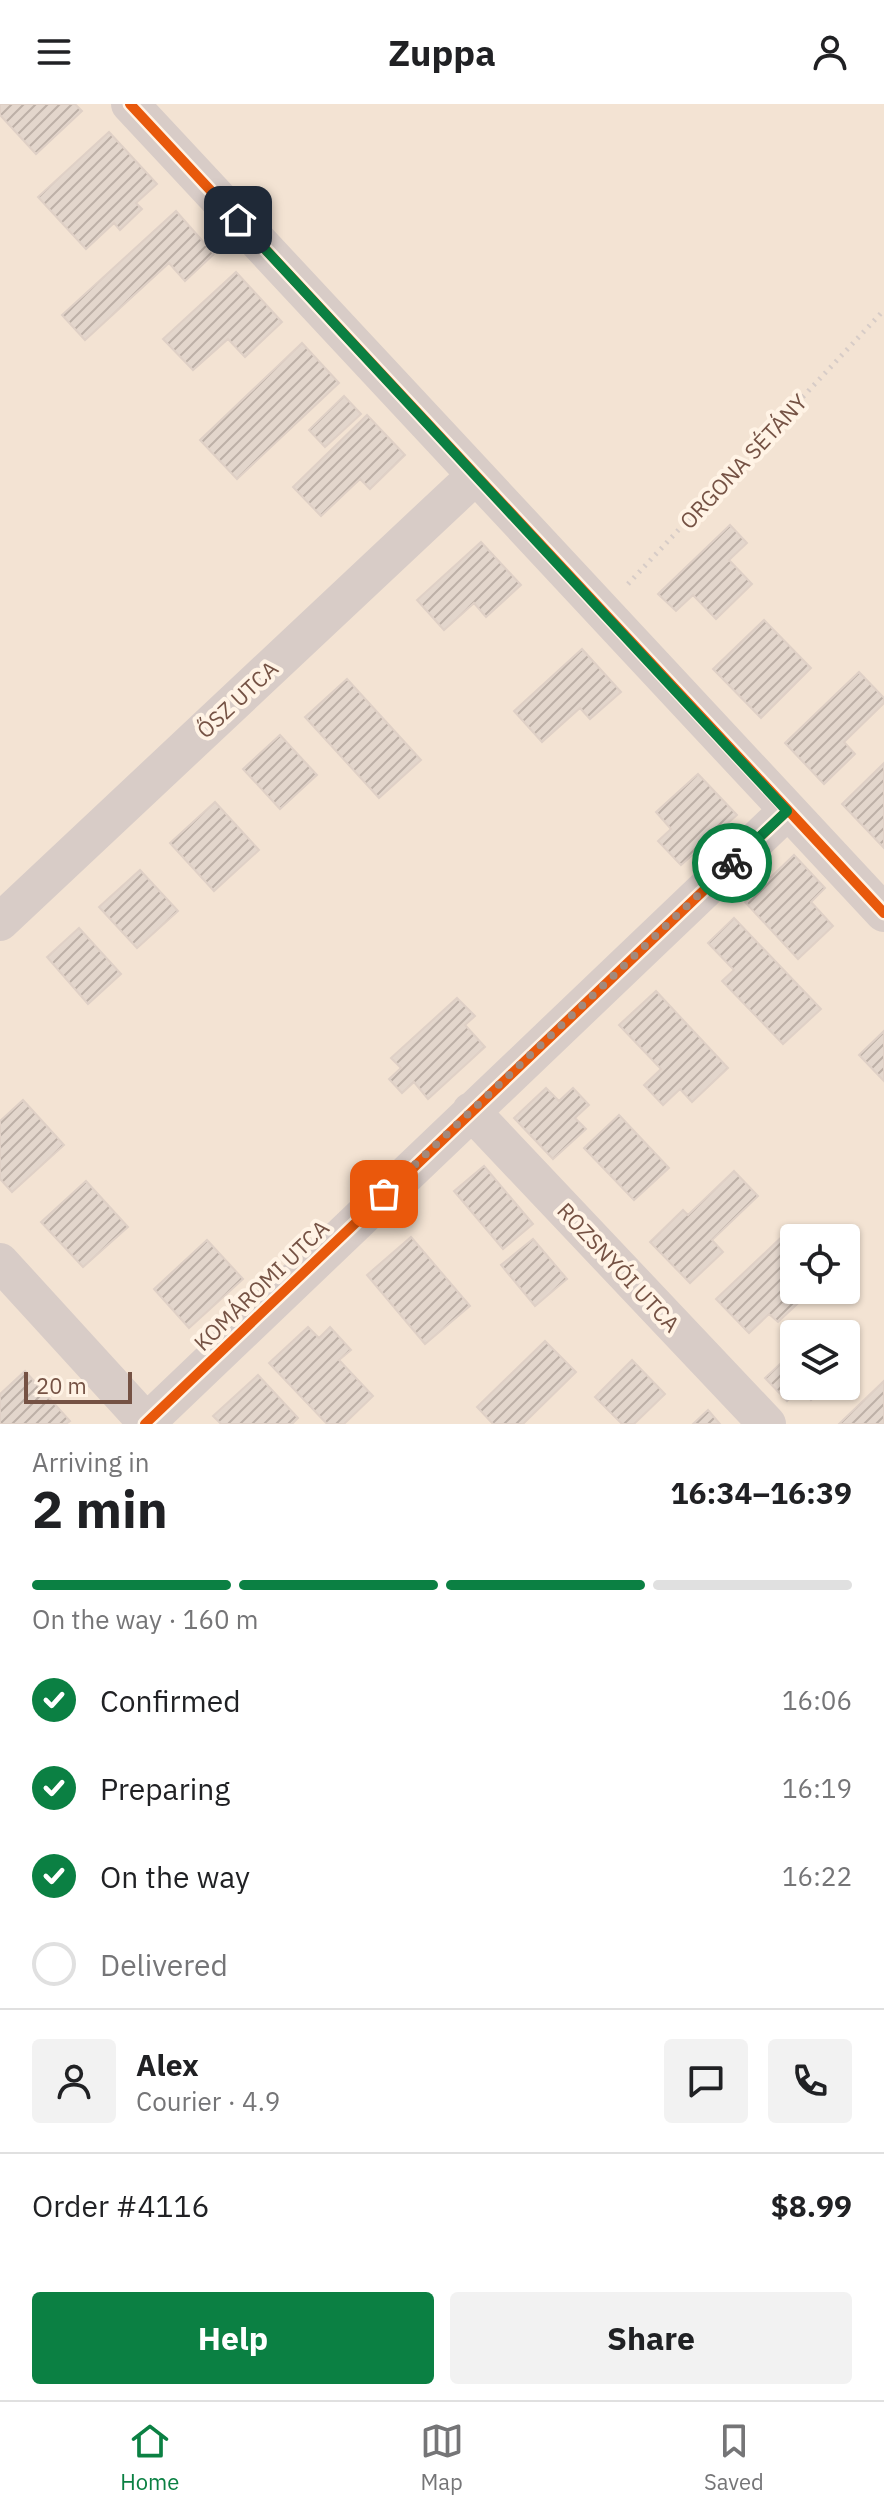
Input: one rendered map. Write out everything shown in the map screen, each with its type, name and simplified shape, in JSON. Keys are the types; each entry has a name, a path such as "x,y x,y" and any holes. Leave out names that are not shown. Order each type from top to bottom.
{"street":[{"path":"130,104 884,913"},
{"name":"ŐSZ UTCA","path":"0,922 475,476"},
{"name":"KOMÁROMI UTCA","path":"147,1423 787,811"},
{"name":"ROZSNYÓI UTCA","path":"471,1111 767,1424"},
{"path":"0,1262 147,1423"}],"shaded area":[{"path":"0,104 884,104 884,1424 0,1424"}],"building":[{"path":"0,104 75,104 82,111 36,154 0,115"},
{"path":"109,132 157,184 136,203 142,209 120,230 114,223 86,249 38,197"},
{"path":"176,211 214,254 185,281 169,263 85,340 62,315"},
{"path":"236,272 282,322 245,357 228,339 193,370 163,339"},
{"path":"302,343 339,383 237,479 200,440"},
{"path":"344,396 361,414 325,447 309,430"},
{"path":"367,415 405,455 370,489 360,479 321,516 293,487"},
{"path":"730,525 747,543 729,560 752,584 716,619 693,595 676,611 658,594"},
{"path":"481,542 521,585 486,617 474,603 444,630 417,600"},
{"path":"764,620 811,668 761,718 713,669"},
{"path":"582,649 621,692 590,719 580,708 542,742 514,711"},
{"path":"859,672 884,698 884,703 844,742 855,754 824,784 785,743"},
{"path":"347,679 421,760 379,798 305,717"},
{"path":"280,735 317,775 280,809 243,769"},
{"path":"884,763 884,848 842,804"},
{"path":"698,774 737,815 681,865 658,841 671,829 656,812"},
{"path":"215,802 259,850 214,891 170,843"},
{"path":"794,855 825,888 811,902 833,926 798,959 745,902"},
{"path":"140,870 178,911 137,948 99,907"},
{"path":"734,918 821,1009 783,1044 722,981 734,970 708,943"},
{"path":"79,928 121,974 88,1004 47,957"},
{"path":"656,991 728,1068 692,1102 680,1089 663,1105 644,1085 661,1069 619,1025"},
{"path":"457,998 475,1016 465,1025 485,1047 428,1099 414,1082 402,1093 389,1079 401,1068 391,1058"},
{"path":"884,1031 884,1081 859,1055"},
{"path":"546,1088 559,1101 573,1088 589,1105 575,1118 586,1129 553,1159 514,1118"},
{"path":"23,1100 64,1145 12,1192 0,1179 0,1121"},
{"path":"619,1115 669,1168 634,1200 584,1148"},
{"path":"484,1166 533,1224 503,1249 454,1191"},
{"path":"734,1171 758,1196 712,1240 723,1252 690,1283 650,1242 683,1210 688,1215"},
{"path":"86,1181 128,1227 83,1267 41,1222"},
{"path":"411,1237 470,1306 425,1344 367,1275"},
{"path":"533,1239 567,1279 535,1306 501,1265"},
{"path":"780,1239 780,1304 797,1304 778,1322 769,1314 749,1333 716,1299"},
{"path":"207,1240 243,1279 189,1328 154,1289"},
{"path":"308,1327 319,1338 330,1327 351,1350 339,1360 373,1396 344,1424 327,1424 269,1363"},
{"path":"545,1341 576,1372 523,1424 493,1424 477,1407"},
{"path":"632,1360 665,1394 634,1424 622,1424 595,1397"},
{"path":"780,1364 780,1394 765,1378"},
{"path":"25,1371 70,1421 66,1424 0,1424 0,1394"},
{"path":"258,1375 298,1418 292,1424 221,1424 213,1416"},
{"path":"884,1381 884,1424 839,1424"},
{"path":"708,1410 720,1424 693,1424"}],"cycle path":[{"path":"130,104 884,913"},
{"path":"145,1424 787,811"}],"way so far":[{"path":"384,1194 732,863"}],"route":[{"path":"238,220 787,811 732,863"}]}
